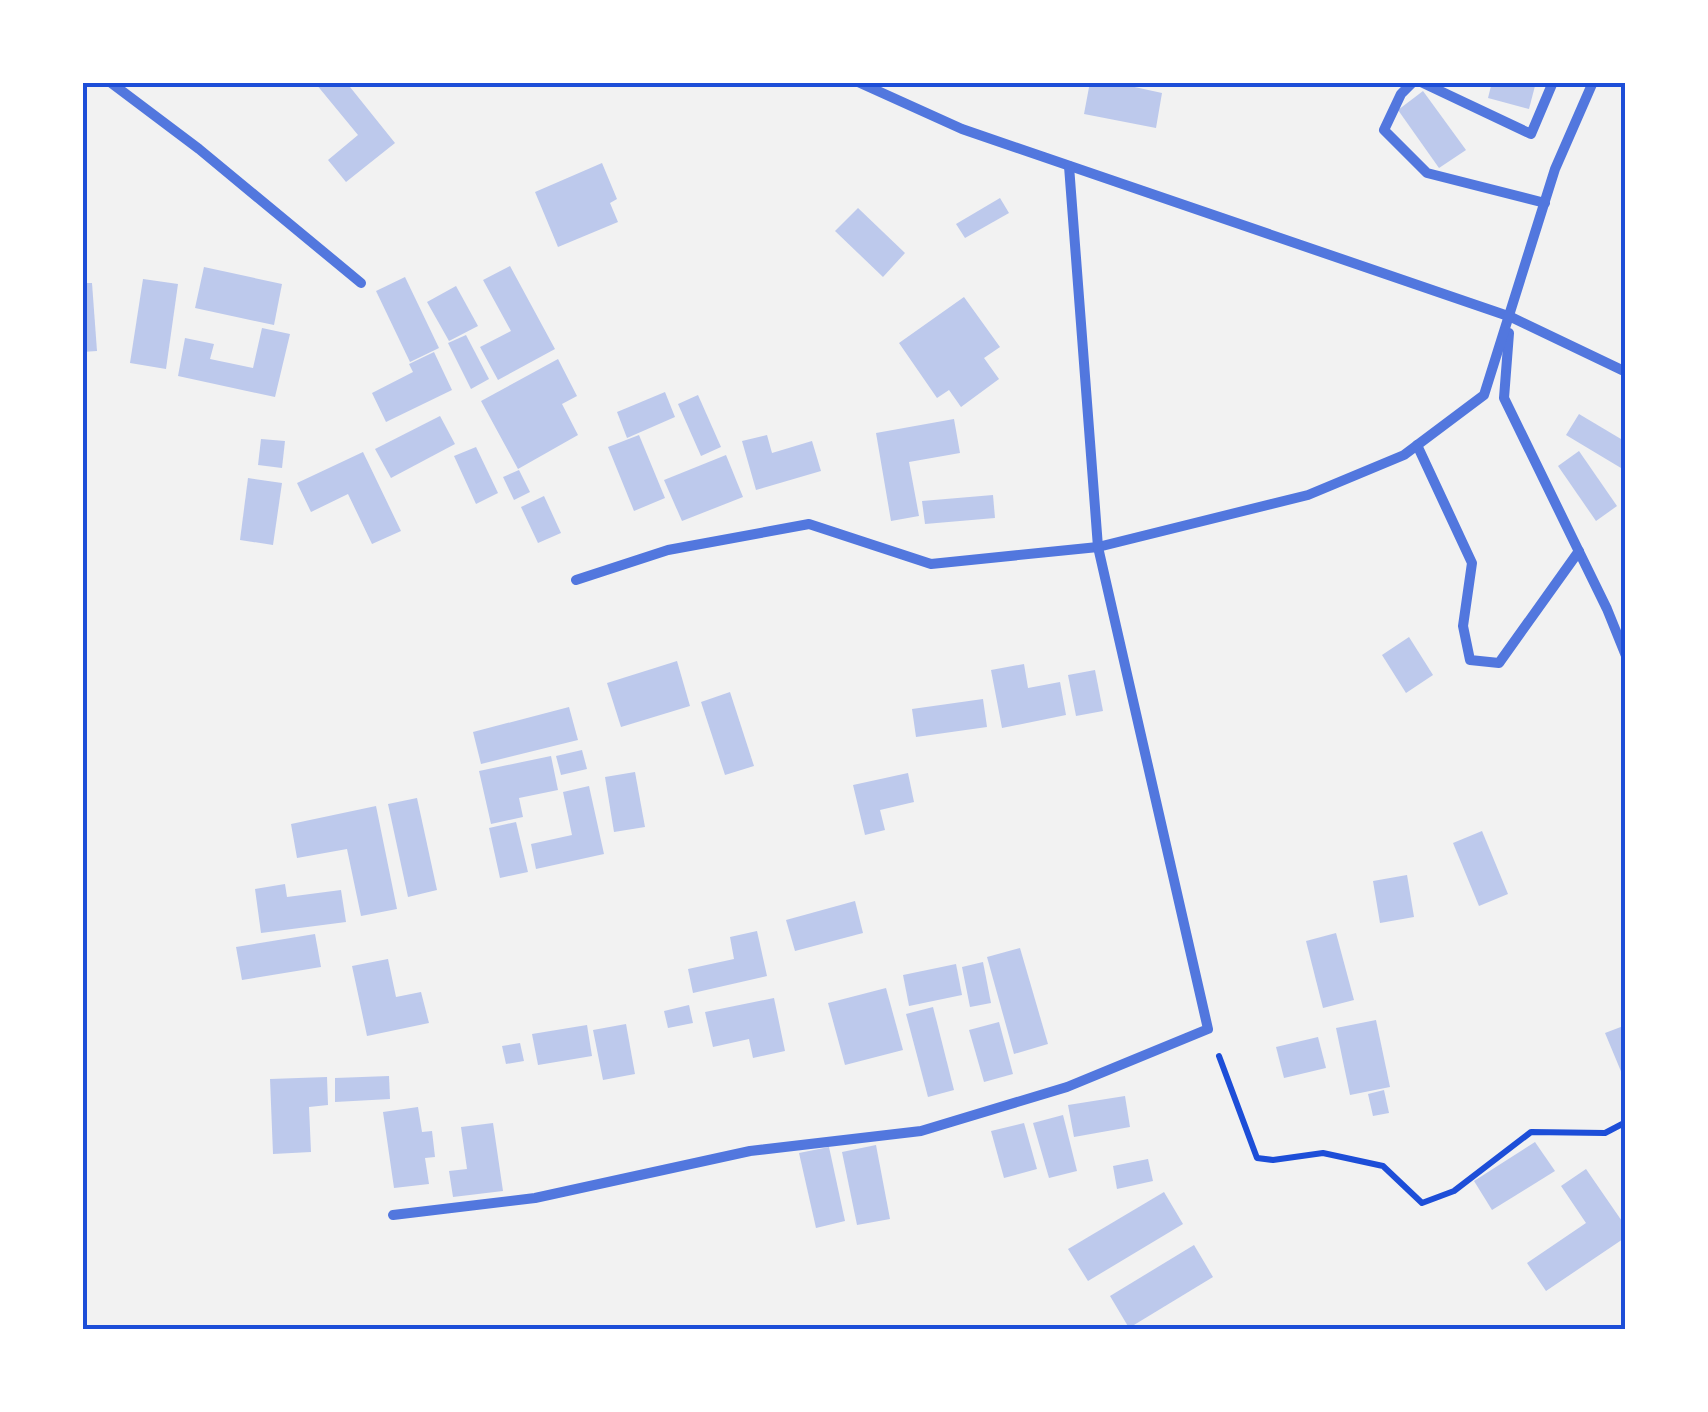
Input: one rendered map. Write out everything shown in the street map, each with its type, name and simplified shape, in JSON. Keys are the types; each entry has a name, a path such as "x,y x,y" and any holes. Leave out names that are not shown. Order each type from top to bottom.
{"street":[{"path":"110,82 199,149 361,283"},
{"path":"858,82 962,129 1511,318 1626,372"},
{"path":"1413,82 1401,94 1384,130 1427,173 1544,203"},
{"path":"1421,82 1531,134 1553,82"},
{"path":"576,580 668,550 809,524 931,564 1098,547 1308,494 1404,455 1484,394 1555,169 1592,82"},
{"path":"393,1214 535,1198 750,1151 921,1131 1067,1087 1208,1029 1098,547 1070,166"},
{"path":"1511,318 1504,398 1626,656"},
{"path":"1416,445 1472,563 1463,626 1470,660 1499,662 1579,552"}],"path":[{"path":"1208,1029 1257,1158 1274,1160 1323,1153 1382,1166 1422,1203 1454,1190 1531,1132 1605,1132 1626,1122"}],"building":[{"path":"346,82 395,143 346,182 328,160 358,135 316,84"},
{"path":"1090,82 1131,82 1130,86 1162,93 1156,128 1084,114"},
{"path":"1492,82 1536,82 1529,109 1488,98"},
{"path":"1423,91 1466,150 1439,168 1398,110"},
{"path":"602,163 617,199 610,203 618,222 558,247 535,192"},
{"path":"1000,198 1009,213 965,238 956,224"},
{"path":"858,208 905,253 883,277 835,231"},
{"path":"510,266 555,349 498,380 480,347 511,331 483,280"},
{"path":"204,267 282,284 274,325 195,308"},
{"path":"405,277 439,348 410,362 376,291"},
{"path":"143,279 178,284 166,369 130,363"},
{"path":"82,283 92,283 97,351 82,352"},
{"path":"456,286 478,326 449,341 427,302"},
{"path":"964,297 1000,347 984,358 999,379 961,407 949,390 937,398 899,343"},
{"path":"262,328 290,334 275,397 178,376 185,338 214,344 210,359 253,368"},
{"path":"466,335 489,379 471,389 448,343"},
{"path":"434,352 452,390 386,422 372,393 413,372 409,364"},
{"path":"558,359 577,396 562,404 578,435 518,469 481,401"},
{"path":"665,392 675,417 627,438 617,412"},
{"path":"698,395 721,447 701,456 678,404"},
{"path":"1579,414 1626,442 1626,471 1566,435"},
{"path":"440,416 455,444 391,478 375,449"},
{"path":"954,419 960,453 909,462 919,516 891,521 876,433"},
{"path":"639,435 665,498 634,511 608,447"},
{"path":"767,435 772,453 812,441 821,471 756,490 742,441"},
{"path":"261,439 285,441 282,468 258,465"},
{"path":"476,447 498,493 476,504 454,456"},
{"path":"1579,451 1617,506 1596,521 1558,466"},
{"path":"363,452 401,531 372,544 348,494 311,512 297,483"},
{"path":"726,455 743,497 682,521 664,480"},
{"path":"519,470 530,492 514,500 503,477"},
{"path":"248,478 282,483 273,545 240,540"},
{"path":"993,495 995,518 925,524 922,501"},
{"path":"544,496 561,533 538,543 521,507"},
{"path":"1409,637 1433,675 1406,693 1382,655"},
{"path":"677,661 690,706 621,727 607,683"},
{"path":"1024,664 1028,688 1060,682 1066,715 1002,728 991,670"},
{"path":"1095,670 1103,711 1076,716 1068,675"},
{"path":"730,692 754,766 725,775 701,702"},
{"path":"983,699 987,727 916,737 912,709"},
{"path":"569,707 578,740 481,764 473,732"},
{"path":"582,750 587,769 561,775 556,756"},
{"path":"551,756 558,790 519,798 523,817 491,824 479,771"},
{"path":"635,772 645,827 614,832 605,777"},
{"path":"908,773 914,802 880,810 885,830 865,835 853,785"},
{"path":"589,786 604,854 536,869 531,844 572,835 563,792"},
{"path":"417,798 437,890 408,897 388,804"},
{"path":"376,806 397,909 361,916 347,849 297,858 291,824"},
{"path":"516,822 528,872 500,878 489,828"},
{"path":"1482,831 1508,894 1479,906 1453,843"},
{"path":"1407,875 1414,917 1380,923 1373,881"},
{"path":"285,884 287,897 341,890 346,922 261,933 255,889"},
{"path":"855,901 863,933 795,951 786,920"},
{"path":"757,931 767,976 693,993 688,969 734,959 730,937"},
{"path":"1336,933 1354,1000 1323,1008 1306,941"},
{"path":"315,934 321,967 242,980 236,947"},
{"path":"1020,948 1048,1044 1014,1054 987,957"},
{"path":"388,959 396,997 421,992 429,1023 367,1036 352,966"},
{"path":"983,962 991,1003 970,1007 962,967"},
{"path":"956,964 962,995 909,1006 903,975"},
{"path":"886,988 903,1050 845,1065 828,1003"},
{"path":"774,998 785,1051 753,1058 749,1039 713,1047 705,1012"},
{"path":"689,1005 693,1023 668,1028 664,1011"},
{"path":"933,1007 954,1090 928,1097 906,1014"},
{"path":"1376,1020 1390,1087 1350,1095 1336,1028"},
{"path":"999,1022 1013,1074 984,1082 969,1030"},
{"path":"626,1024 635,1074 603,1080 593,1030"},
{"path":"587,1025 592,1056 538,1065 532,1034"},
{"path":"1626,1025 1626,1081 1625,1081 1605,1033"},
{"path":"1318,1037 1326,1068 1284,1078 1276,1047"},
{"path":"520,1043 524,1061 506,1064 502,1046"},
{"path":"389,1076 390,1099 335,1102 335,1078"},
{"path":"327,1077 328,1105 309,1107 311,1152 273,1154 270,1079"},
{"path":"1384,1090 1389,1113 1373,1116 1368,1094"},
{"path":"1125,1096 1130,1127 1074,1137 1068,1105"},
{"path":"418,1107 422,1132 432,1131 435,1157 425,1158 429,1184 394,1188 383,1112"},
{"path":"1063,1115 1077,1171 1049,1178 1033,1123"},
{"path":"493,1123 503,1191 453,1197 449,1171 467,1169 461,1127"},
{"path":"1024,1123 1037,1169 1004,1178 991,1131"},
{"path":"1535,1142 1555,1171 1492,1210 1474,1181"},
{"path":"876,1145 890,1219 857,1225 842,1152"},
{"path":"829,1147 845,1221 816,1228 799,1153"},
{"path":"1148,1159 1153,1181 1117,1189 1113,1166"},
{"path":"1586,1169 1626,1227 1626,1237 1546,1291 1527,1263 1586,1223 1561,1186"},
{"path":"1164,1192 1183,1224 1088,1281 1068,1249"},
{"path":"1194,1245 1213,1277 1129,1328 1110,1296"}]}
